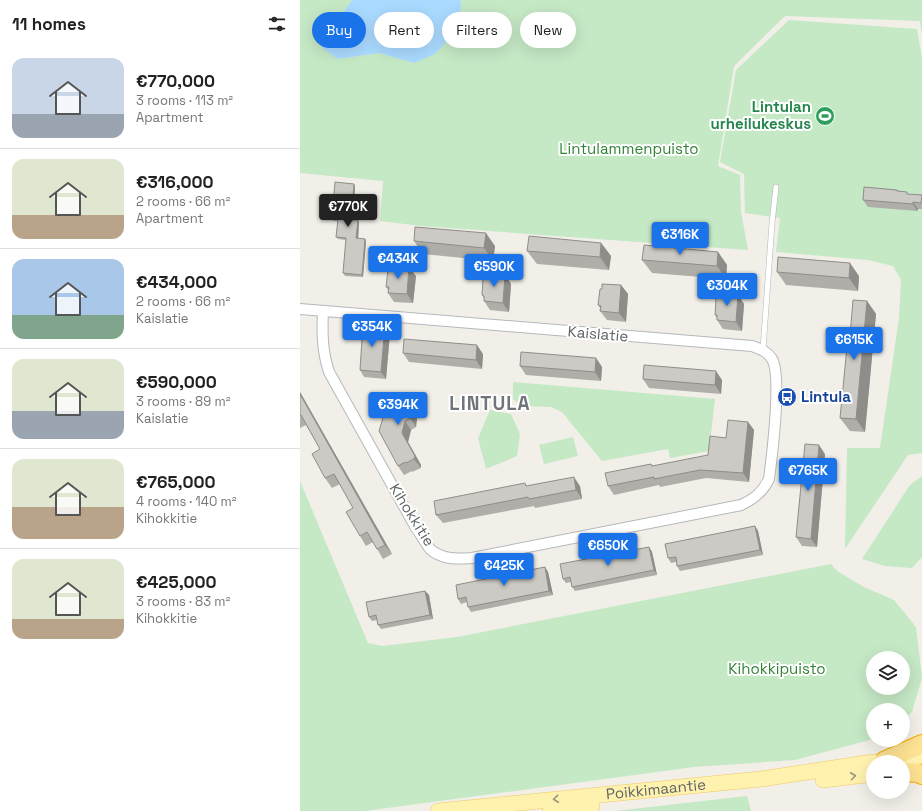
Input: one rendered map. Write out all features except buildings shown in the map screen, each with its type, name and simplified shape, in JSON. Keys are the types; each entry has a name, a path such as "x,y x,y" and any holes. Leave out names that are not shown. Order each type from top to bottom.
{"highway":[{"path":"898,755 922,744"},
{"path":"910,772 922,775"}],"main road":[{"name":"Poikkimaantie","path":"910,758 922,756"},
{"name":"Poikkimaantie","path":"438,811 761,780 866,766"},
{"name":"Poikkimaantie","path":"550,811 866,766"},
{"path":"910,770 922,768"}],"street":[{"name":"Kaislatie","path":"300,309 750,346 763,350"},
{"name":"Kihokkitie","path":"323,310 322,346 329,372 416,528 431,549 444,557 455,559 472,558 741,505 753,500 766,487 769,479 775,413 776,368 772,360 763,350"}],"lane":[{"path":"763,350 776,187"}],"green space":[{"name":"Lintulammenpuisto","path":"300,0 352,0 343,12 312,12 312,48 330,48 338,59 379,53 414,63 426,48 434,48 434,38 442,28 442,48 512,48 512,12 455,12 461,4 460,0 922,0 922,35 920,21 785,16 734,66 718,166 740,175 741,212 748,250 421,226 380,221 383,181 300,173"},
{"name":"Lintulan urheilukeskus","path":"789,20 917,29 922,58 922,453 908,455 845,549 847,448 880,448 899,318 901,280 893,266 868,260 776,252 780,218 745,213 744,174 720,162 736,70"},
{"path":"513,382 715,399 709,451 670,458 668,449 602,461 562,412 551,407 522,406 513,399"},
{"path":"490,410 511,414 520,434 517,456 486,469 478,438"},
{"path":"573,437 578,456 544,464 539,445"},
{"path":"922,476 922,557 912,568 885,566 862,559 910,485"},
{"name":"Kihokkipuisto","path":"300,481 368,643 382,646 457,637 831,564 837,571 864,587 894,600 916,627 922,678 912,712 910,714 910,703 866,703 866,741 795,760 694,767 365,811 300,811"},
{"path":"747,796 751,811 615,811"}],"water":[{"path":"352,0 460,0 461,4 460,12 442,12 442,46 435,54 414,63 379,53 338,59 322,48 366,48 366,12 343,12"}],"place":[{"name":"Lintulan urheilukeskus","path":"825,116"},
{"name":"Lintula","path":"787,397"}],"district":[{"name":"LINTULA","path":"490,403"}]}
